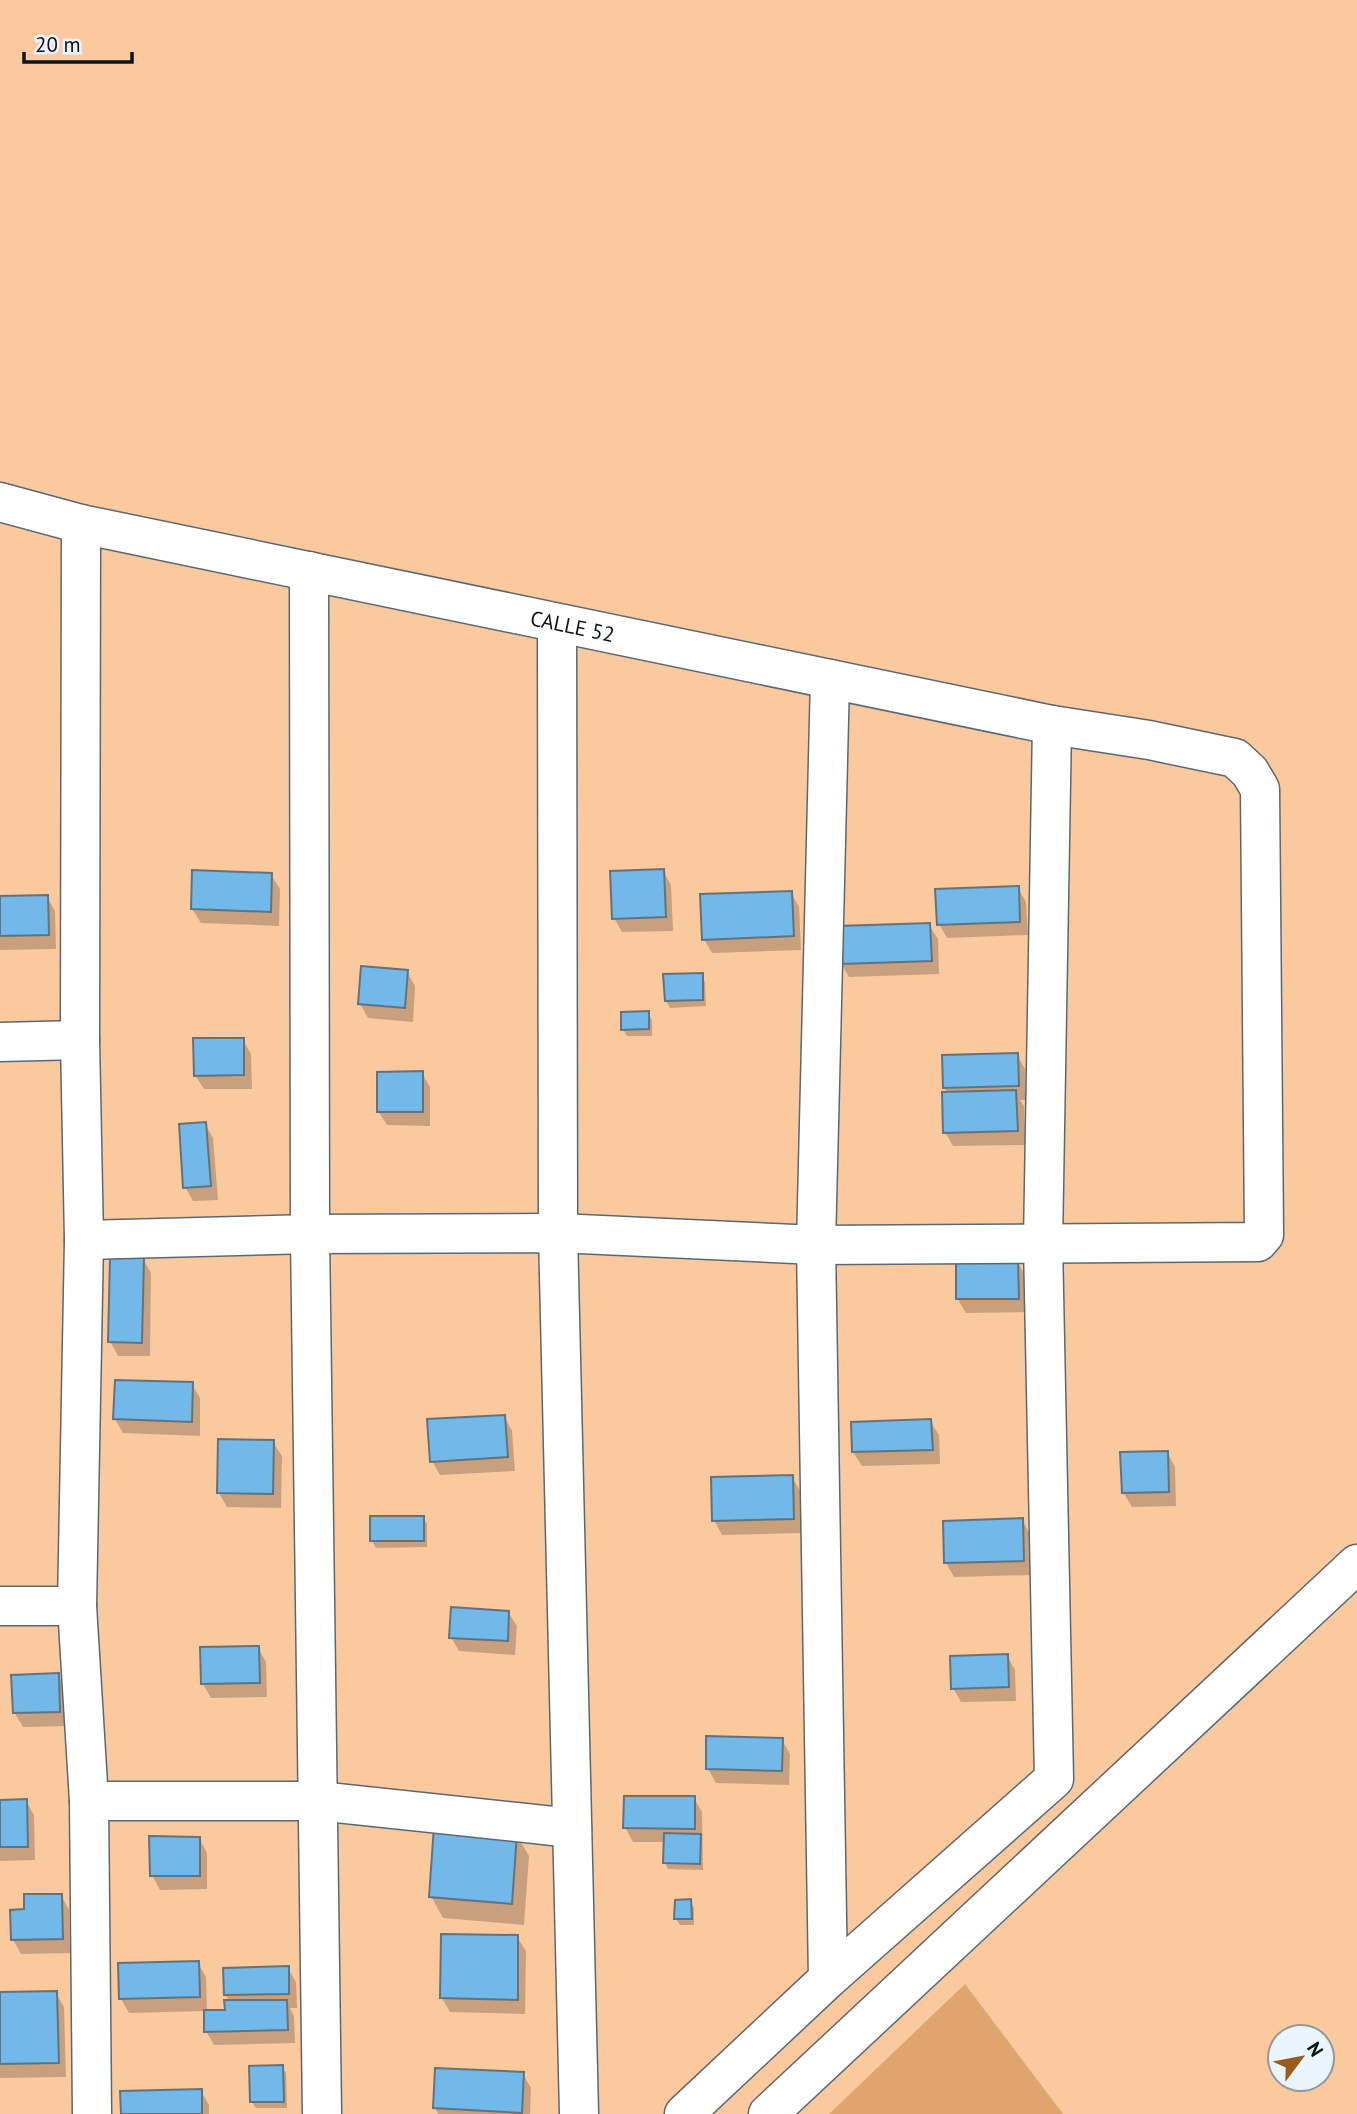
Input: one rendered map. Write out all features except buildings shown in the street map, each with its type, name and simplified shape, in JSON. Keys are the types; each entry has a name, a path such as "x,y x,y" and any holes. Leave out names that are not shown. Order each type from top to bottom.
{"street":[{"name":"CALLE 52","path":"0,502 81,524 557,623 1052,725 1149,740 1235,758 1250,772 1260,789 1264,1235 1258,1242 816,1245 558,1233 310,1234 84,1240"},
{"path":"81,524 80,1040 84,1240 77,1606 89,1801 92,2114"},
{"path":"309,571 310,1234 322,2114"},
{"path":"557,623 558,1233 579,2114"},
{"path":"828,1979 816,1245 830,678"},
{"path":"684,2114 828,1979 1054,1779 1044,1243 1052,725"},
{"path":"0,1042 80,1040"},
{"path":"768,2114 1357,1564"},
{"path":"0,1606 77,1606"},
{"path":"89,1801 318,1801 572,1828"}],"shaded area":[{"path":"0,0 1357,0 1357,2114 0,2114"},
{"path":"965,1984 1063,2114 829,2114"}]}
